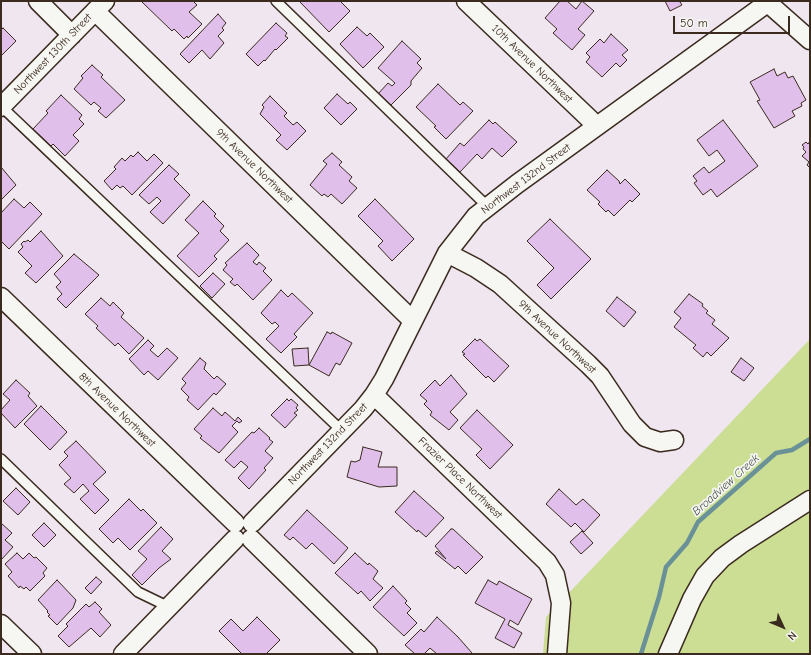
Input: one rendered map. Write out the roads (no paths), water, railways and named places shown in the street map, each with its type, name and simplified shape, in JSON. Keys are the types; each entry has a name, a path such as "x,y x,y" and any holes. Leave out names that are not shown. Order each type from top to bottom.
{"street":[{"path":"38,1 72,35"},
{"name":"10th Avenue Northwest","path":"466,1 597,126"},
{"path":"769,2 810,40"},
{"name":"Northwest 132nd Street","path":"123,654 342,431 374,395 384,379 412,320 447,253 464,229 487,206 769,2"},
{"name":"Northwest 130th Street","path":"1,107 100,6"},
{"name":"9th Avenue Northwest","path":"100,6 412,320"},
{"name":"9th Avenue Northwest","path":"447,253 476,268 500,284 588,364 600,376 632,424 645,437 660,442 674,440"},
{"name":"8th Avenue Northwest","path":"1,296 368,654"},
{"name":"Frazier Place Northwest","path":"374,395 547,562 555,575 561,603 557,654"},
{"path":"668,654 692,599 705,576 722,558 810,500"},
{"path":"1,624 32,654"}],"lane":[{"path":"276,1 487,206"},
{"path":"1,107 342,431"},
{"path":"1,459 138,592 169,607"}],"waterway":[{"name":"Broadview Creek","path":"641,654 659,597 666,567 687,543 698,522 776,453 792,450 810,439"}]}
